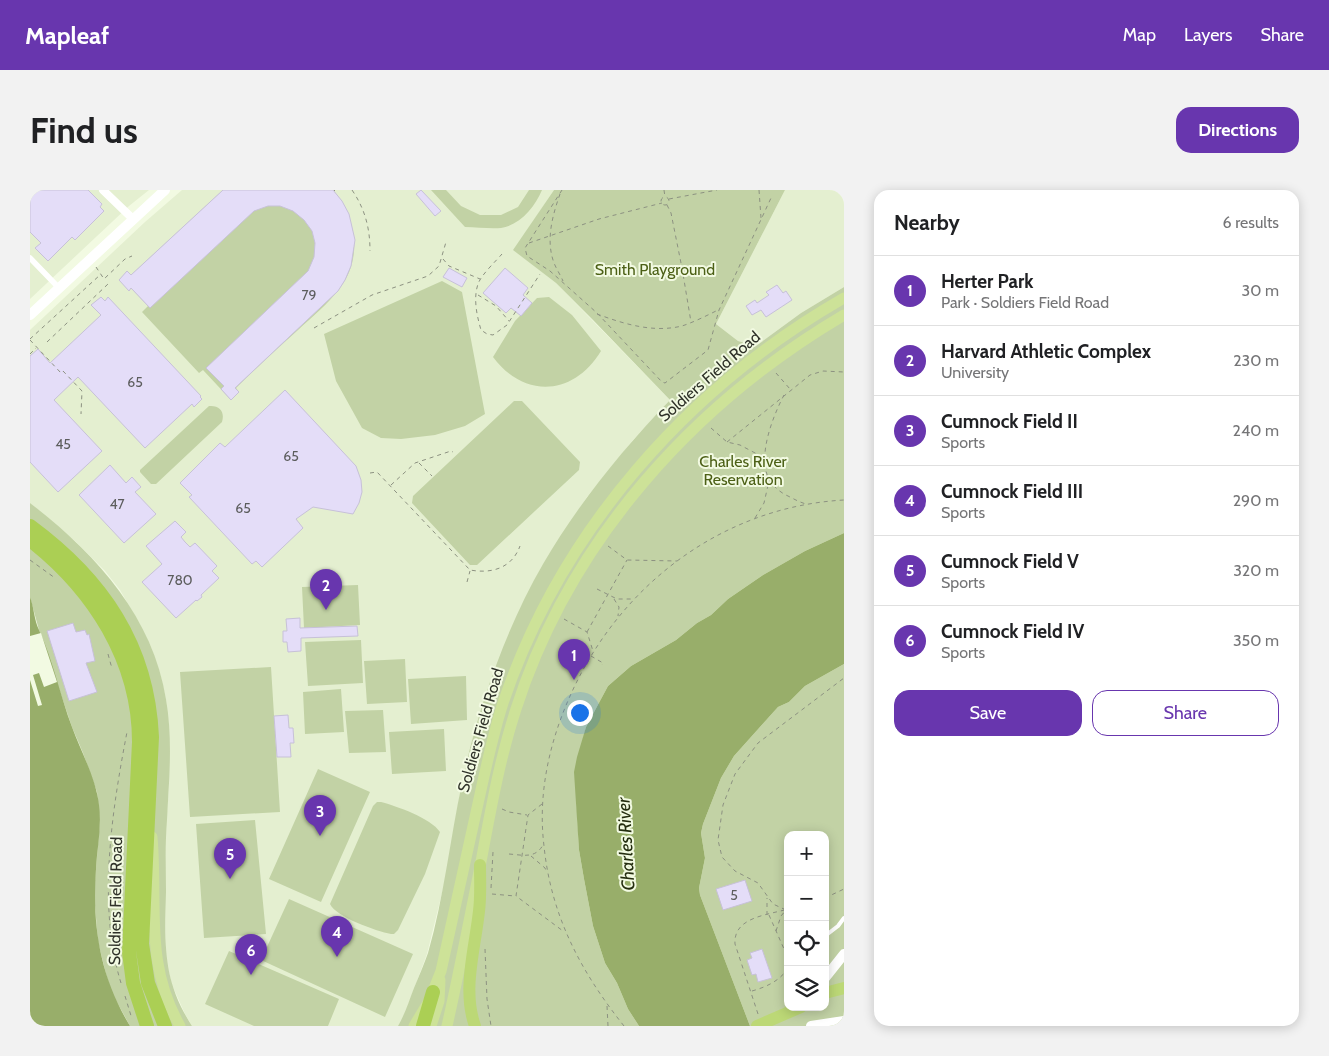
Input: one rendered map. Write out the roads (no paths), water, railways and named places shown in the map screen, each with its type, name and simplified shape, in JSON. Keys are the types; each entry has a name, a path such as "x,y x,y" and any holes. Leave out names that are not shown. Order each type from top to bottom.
{"highway":[{"path":"30,519 103,595 119,618 135,652 144,679 151,716 152,752 142,948 150,988 165,1026"},
{"path":"30,526 51,542"},
{"name":"Soldiers Field Road","path":"30,540 74,581 99,613 114,638 126,665 136,702 139,742 129,956 137,998 147,1026"},
{"path":"30,551 74,581"},
{"path":"475,1026 469,994 479,909 480,865"},
{"path":"829,992 844,988"},
{"path":"423,1026 433,992"},
{"path":"758,1022 773,1020 792,1011"}],"main road":[{"path":"30,315 165,190"},
{"name":"Soldiers Field Road","path":"414,1026 433,992 440,971 490,748 503,705 517,665 543,608 574,554 611,500 651,452 698,405 744,366 794,329 844,298"},
{"name":"Soldiers Field Road","path":"447,1026 506,744 526,679 548,627 576,576 595,545 620,511 662,461 708,415 752,377 800,342 844,314"},
{"path":"149,802 154,866 155,951 163,986 180,1026"},
{"path":"829,973 844,954"},
{"path":"430,1026 439,1002 440,971"},
{"path":"811,1026 844,1021"}],"street":[{"path":"103,190 133,218"},
{"path":"30,258 59,288"}],"lane":[{"path":"651,452 662,461"},
{"path":"829,933 844,918"}],"water":[{"name":"Charles River","path":"844,533 844,664 805,686 789,702 778,707 734,756 721,778 701,833 705,858 699,888 700,895 750,1026 639,1026 628,1009 617,983 605,963 593,926 584,879 579,850 574,772 586,727 608,686 631,666 676,640 697,623 711,615 728,599 763,575 805,551"},
{"path":"30,597 37,626 48,653 68,715 92,775 97,795 100,821 95,890 97,931 100,950 111,989 130,1026 30,1026"}],"place":[{"name":"Harvard Athletic Complex","path":"326,610"},
{"name":"Herter Park","path":"574,680"},
{"name":"Cumnock Field II","path":"320,836"},
{"name":"Cumnock Field V","path":"230,879"},
{"name":"Cumnock Field III","path":"337,957"},
{"name":"Cumnock Field IV","path":"251,975"}],"park label":[{"name":"Smith Playground","path":"655,269"},
{"name":"Charles River Reservation","path":"743,470"}]}
